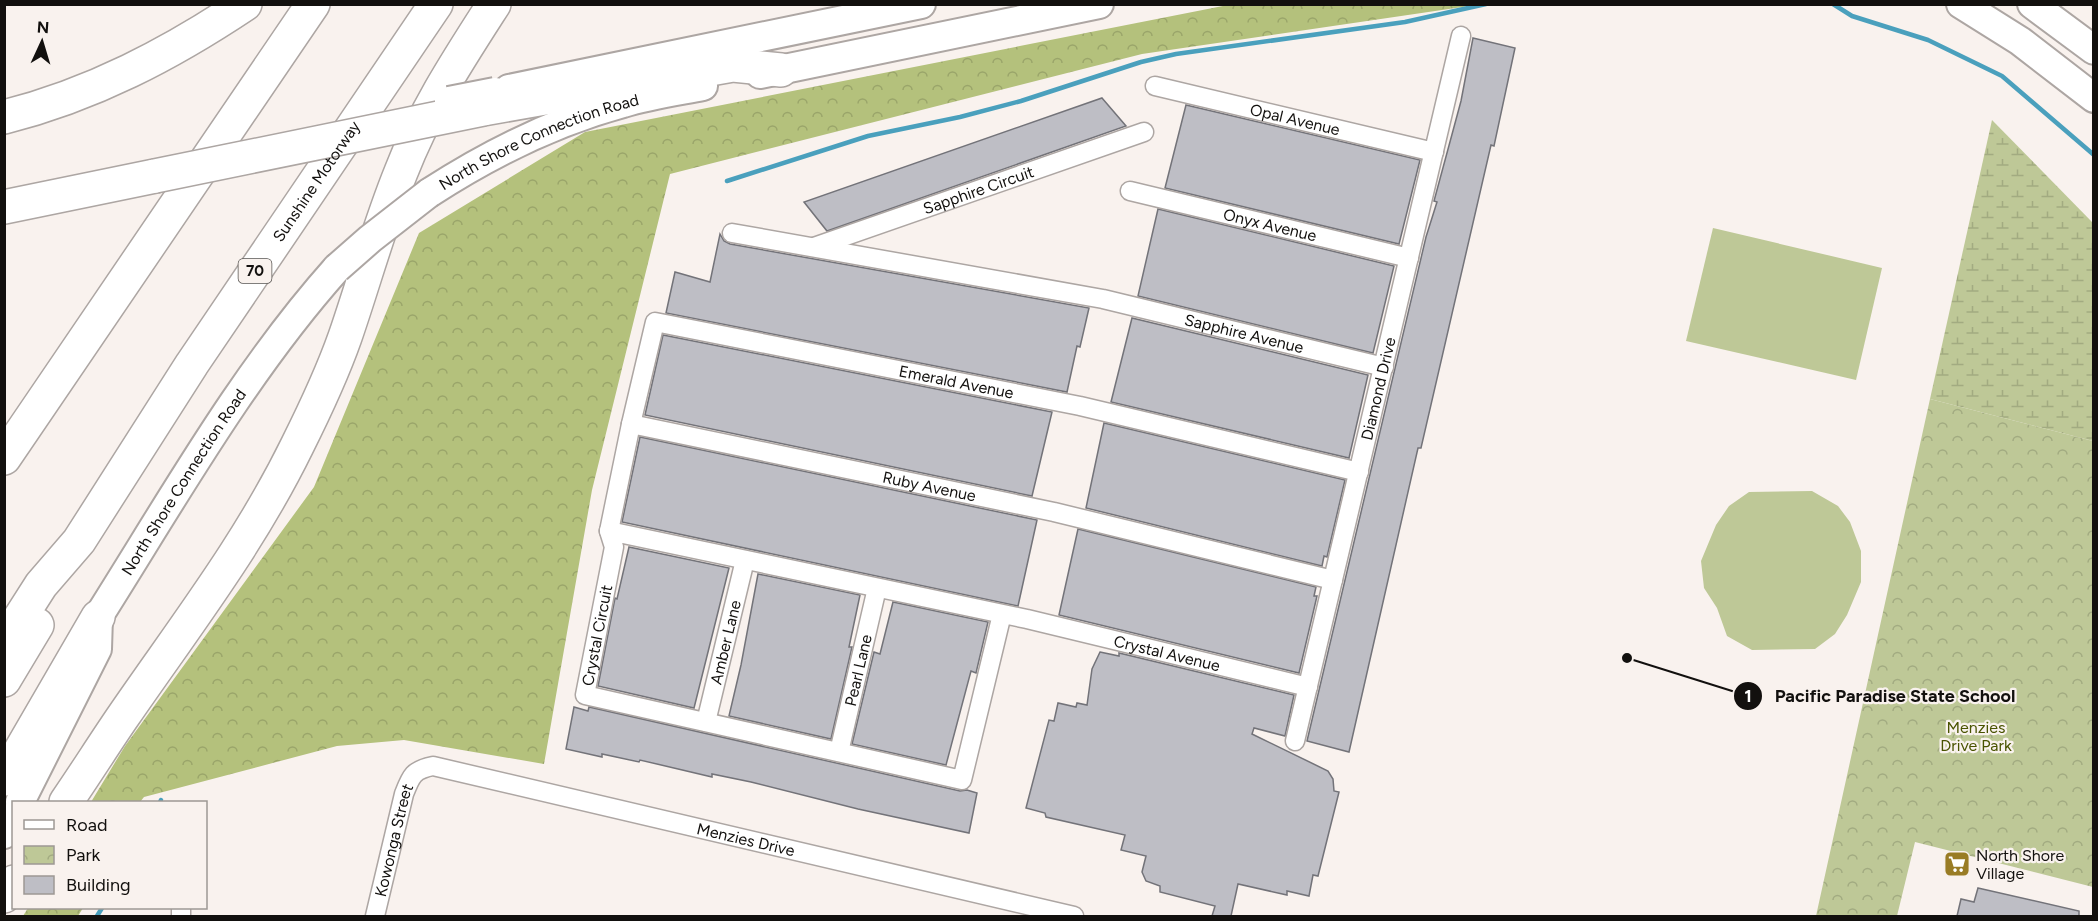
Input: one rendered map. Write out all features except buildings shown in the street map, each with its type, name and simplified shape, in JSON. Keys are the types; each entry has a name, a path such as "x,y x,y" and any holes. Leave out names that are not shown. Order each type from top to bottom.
{"highway":[{"path":"4,117 58,101 127,73 185,43 245,4"},
{"path":"4,458 313,4"},
{"name":"Sunshine Motorway","path":"4,643 41,585 79,541 192,364 436,4"},
{"path":"67,801 231,563 261,514 323,391 344,339 400,174 416,137 441,87 494,4"},
{"path":"4,207 161,167 489,100 734,65 781,70"},
{"name":"Sunshine Motorway","path":"4,680 57,592 79,541"},
{"path":"4,778 98,617"}],"main road":[{"path":"489,100 921,4"},
{"name":"North Shore Connection Road","path":"98,617 205,447 285,329 337,268 370,238 429,193 464,171 501,150 564,122 623,102 1099,4"},
{"path":"1961,4 2020,41 2094,98"},
{"path":"2032,4 2094,50"},
{"path":"4,190 161,167"},
{"path":"20,801 97,648 98,617"},
{"path":"4,834 12,820"}],"street":[{"name":"Diamond Drive","path":"1295,741 1461,36"},
{"name":"Opal Avenue","path":"1155,86 1434,152"},
{"name":"Sapphire Circuit","path":"813,247 1144,132"},
{"name":"Onyx Avenue","path":"1130,191 1409,258"},
{"name":"Sapphire Circuit","path":"732,233 1103,299"},
{"name":"Sapphire Avenue","path":"1103,299 1384,367"},
{"name":"Emerald Avenue","path":"631,424 655,322 1080,406 1359,472"},
{"path":"631,424 609,531 1002,614"},
{"name":"Ruby Avenue","path":"631,424 1054,512 1333,580"},
{"name":"Crystal Circuit","path":"609,531 614,548 585,695 962,780 1002,614"},
{"name":"Amber Lane","path":"706,722 745,560"},
{"name":"Pearl Lane","path":"839,752 877,588"},
{"name":"Crystal Avenue","path":"1002,614 1308,687"},
{"name":"Menzies Drive","path":"419,769 433,766 1074,916"},
{"name":"Kowonga Street","path":"375,916 404,794 411,777 419,769"}],"green space":[{"path":"1233,4 1476,5 1142,54 670,174 592,490 544,764 404,740 337,746 144,797 141,801 92,801 125,746 314,487 419,233 585,132"},
{"path":"1992,120 2093,223 2093,441 1930,399"},
{"path":"1713,228 1882,268 1856,380 1686,341"},
{"name":"Menzies Drive Park","path":"1930,399 2093,441 2093,887 1915,842 1897,916 1816,916"},
{"path":"1812,491 1838,506 1850,522 1861,551 1861,582 1847,615 1835,634 1815,649 1752,650 1727,636 1717,608 1704,588 1701,561 1716,525 1729,506 1749,492"},
{"path":"27,909 82,909 78,916 23,916"}],"waterway":[{"path":"727,181 868,136 960,117 1021,101 1141,62 1176,54 1405,22 1486,4"},
{"path":"1833,4 1852,16 1928,40 2002,76 2094,155"},
{"path":"97,916 101,909"}],"place":[{"name":"Pacific Paradise State School","path":"1627,658"},
{"name":"North Shore Village","path":"1957,864"}]}
